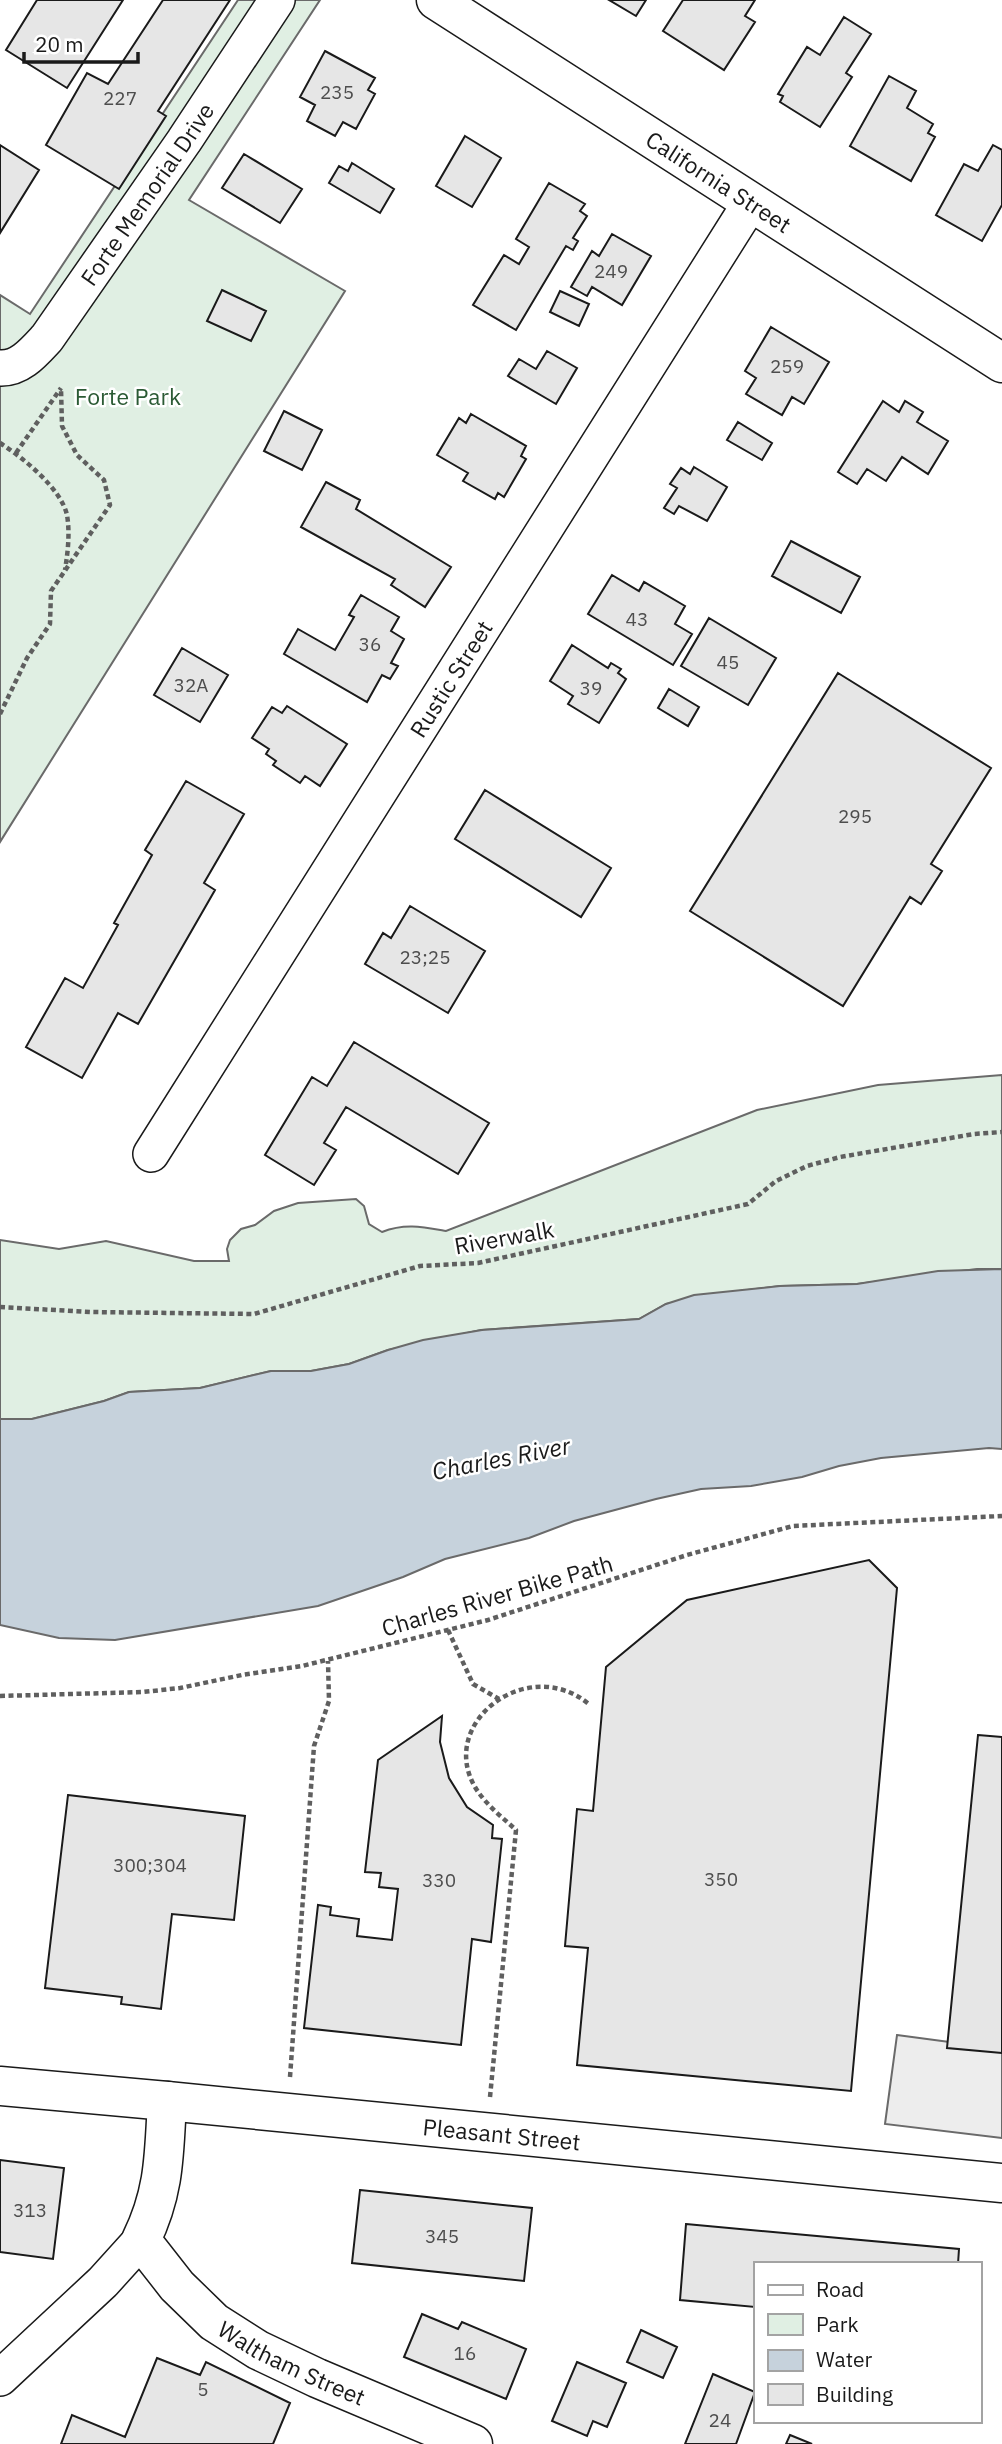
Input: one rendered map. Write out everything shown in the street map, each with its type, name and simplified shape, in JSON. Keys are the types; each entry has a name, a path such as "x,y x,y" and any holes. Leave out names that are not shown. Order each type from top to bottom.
{"street":[{"name":"Forte Memorial Drive","path":"0,368 9,368 31,356 47,338 184,141 277,0"},
{"name":"California Street","path":"436,0 1002,363"},
{"name":"Rustic Street","path":"151,1154 751,202"},
{"name":"Pleasant Street","path":"0,2086 1002,2183"},
{"path":"0,2378 103,2282 141,2240 153,2215 162,2183 167,2101"},
{"name":"Waltham Street","path":"141,2240 177,2286 214,2322 258,2350 473,2444"}],"path":[{"path":"0,714 27,658 50,624 51,591 110,505 104,480 77,455 62,426 61,388 16,453"},
{"path":"0,443 16,453 50,485 66,512 69,542 65,570"},
{"name":"Riverwalk","path":"0,1307 90,1312 254,1314 420,1266 478,1263 748,1204 776,1181 807,1167 841,1157 974,1134 1002,1132"},
{"name":"Charles River Bike Path","path":"0,1696 144,1692 328,1661 488,1620 687,1555 793,1526 1002,1516"},
{"path":"448,1630 472,1684 499,1699"},
{"path":"290,2077 314,1746 329,1700 328,1661"},
{"path":"490,2097 516,1830 475,1787 469,1770 467,1749 483,1712 499,1699 520,1689 546,1685 579,1695 590,1704"}],"green space":[{"name":"Forte Park","path":"238,0 320,0 189,200 345,291 0,842 0,295 30,314"},
{"path":"1002,1075 1002,1269 977,1269 857,1284 780,1286 739,1291 666,1304 639,1319 481,1330 388,1350 349,1364 311,1371 271,1371 200,1388 129,1392 32,1419 0,1419 0,1240 59,1249 106,1241 194,1261 229,1261 227,1249 230,1240 241,1229 255,1225 274,1211 298,1203 356,1199 364,1206 369,1224 382,1232 406,1227 446,1231 757,1110 878,1085"}],"shaded area":[{"path":"897,2035 1002,2049 1002,2138 885,2124"}],"water":[{"name":"Charles River","path":"1002,1269 1002,1449 881,1458 802,1477 751,1486 701,1489 656,1499 574,1521 529,1538 445,1559 403,1577 318,1606 115,1640 59,1638 0,1625 0,1419 32,1419 129,1392 200,1388 271,1371 311,1371 349,1364 423,1340 482,1330 639,1319 666,1304 694,1295 780,1286 857,1284 938,1271"}],"building":[{"path":"37,0 123,0 67,88 6,50"},
{"path":"163,0 230,0 158,111 166,116 119,189 46,145 87,73 108,84"},
{"path":"609,0 646,0 636,16"},
{"path":"683,0 755,0 745,16 755,22 724,70 663,31"},
{"path":"844,17 871,34 846,73 852,77 820,127 780,102 783,96 778,94 807,47 820,55"},
{"path":"325,51 375,78 368,90 375,94 356,129 343,122 335,136 307,121 315,105 300,97"},
{"path":"889,76 916,91 907,108 933,124 928,133 935,137 911,181 850,146"},
{"path":"465,136 501,158 472,207 436,186"},
{"path":"0,145 39,170 0,233"},
{"path":"993,145 1002,150 1002,205 982,241 936,215 964,164 978,171"},
{"path":"244,154 302,189 280,223 222,188"},
{"path":"352,163 394,189 380,213 329,183 339,166 348,171"},
{"path":"549,183 585,204 580,211 587,216 573,238 578,241 573,250 566,246 516,330 473,305 504,255 519,264 529,247 516,239"},
{"path":"612,234 651,256 622,305 592,287 587,296 571,287 592,251 599,256"},
{"path":"222,290 266,311 251,341 207,321"},
{"path":"560,291 589,304 579,326 550,312"},
{"path":"771,327 829,362 804,404 792,397 782,415 746,394 756,378 745,371"},
{"path":"547,351 577,368 556,404 508,376 519,359 536,369"},
{"path":"883,401 899,412 905,401 923,412 917,422 948,441 928,474 902,457 886,481 867,469 857,484 838,472"},
{"path":"284,411 322,430 302,470 264,451"},
{"path":"471,414 526,446 521,456 526,459 504,497 498,493 495,499 463,481 468,473 437,455 459,418 466,423"},
{"path":"738,422 772,443 762,460 727,440"},
{"path":"694,467 727,487 707,521 679,506 674,514 664,508 677,488 670,484 681,468 690,474"},
{"path":"326,482 360,500 356,509 451,567 425,607 391,585 395,579 301,527"},
{"path":"791,541 860,577 841,613 772,576"},
{"path":"612,575 639,591 644,582 685,606 675,624 692,634 673,665 588,614"},
{"path":"361,595 399,617 391,631 404,639 391,663 398,666 390,679 382,675 367,702 284,654 298,629 335,650 354,617 349,615"},
{"path":"709,618 776,658 748,705 681,666"},
{"path":"572,645 608,668 611,663 621,669 618,673 626,679 599,723 568,704 573,696 550,681"},
{"path":"182,648 228,675 200,722 154,695"},
{"path":"838,673 991,768 931,864 942,871 921,904 910,897 843,1006 690,911"},
{"path":"669,689 699,707 688,726 658,708"},
{"path":"287,706 347,744 320,786 305,776 300,783 273,765 276,761 266,754 269,749 252,738 272,707 282,713"},
{"path":"186,781 244,814 204,883 215,890 138,1024 118,1013 82,1078 26,1047 65,978 83,988 118,925 114,923 152,855 145,850"},
{"path":"485,790 611,868 581,917 455,839"},
{"path":"410,906 485,951 448,1013 365,964 383,933 391,938"},
{"path":"354,1042 489,1123 458,1174 346,1107 324,1143 336,1150 314,1185 265,1155 312,1077 327,1086"},
{"path":"869,1560 897,1588 851,2091 577,2065 588,1948 565,1946 577,1809 593,1811 606,1667 687,1600"},
{"path":"442,1716 440,1742 449,1778 467,1807 493,1825 492,1838 502,1839 491,1942 472,1939 461,2045 304,2028 318,1905 331,1907 330,1915 359,1919 357,1936 392,1940 398,1889 379,1887 381,1873 365,1872 378,1760"},
{"path":"978,1735 1002,1737 1002,2053 947,2048"},
{"path":"68,1795 245,1816 234,1920 172,1914 161,2009 121,2004 122,1997 45,1988"},
{"path":"0,2160 64,2168 53,2259 0,2252"},
{"path":"360,2190 532,2208 524,2281 352,2263"},
{"path":"686,2224 959,2249 958,2262 754,2262 754,2307 680,2300"},
{"path":"422,2314 458,2329 462,2322 526,2349 506,2399 404,2357"},
{"path":"641,2330 677,2347 663,2378 627,2362"},
{"path":"157,2358 200,2375 206,2362 290,2403 273,2444 61,2444 72,2415 125,2437"},
{"path":"577,2362 626,2383 607,2427 593,2421 587,2436 552,2421"},
{"path":"713,2374 754,2392 736,2444 685,2444"},
{"path":"790,2435 812,2444 786,2444"}]}
